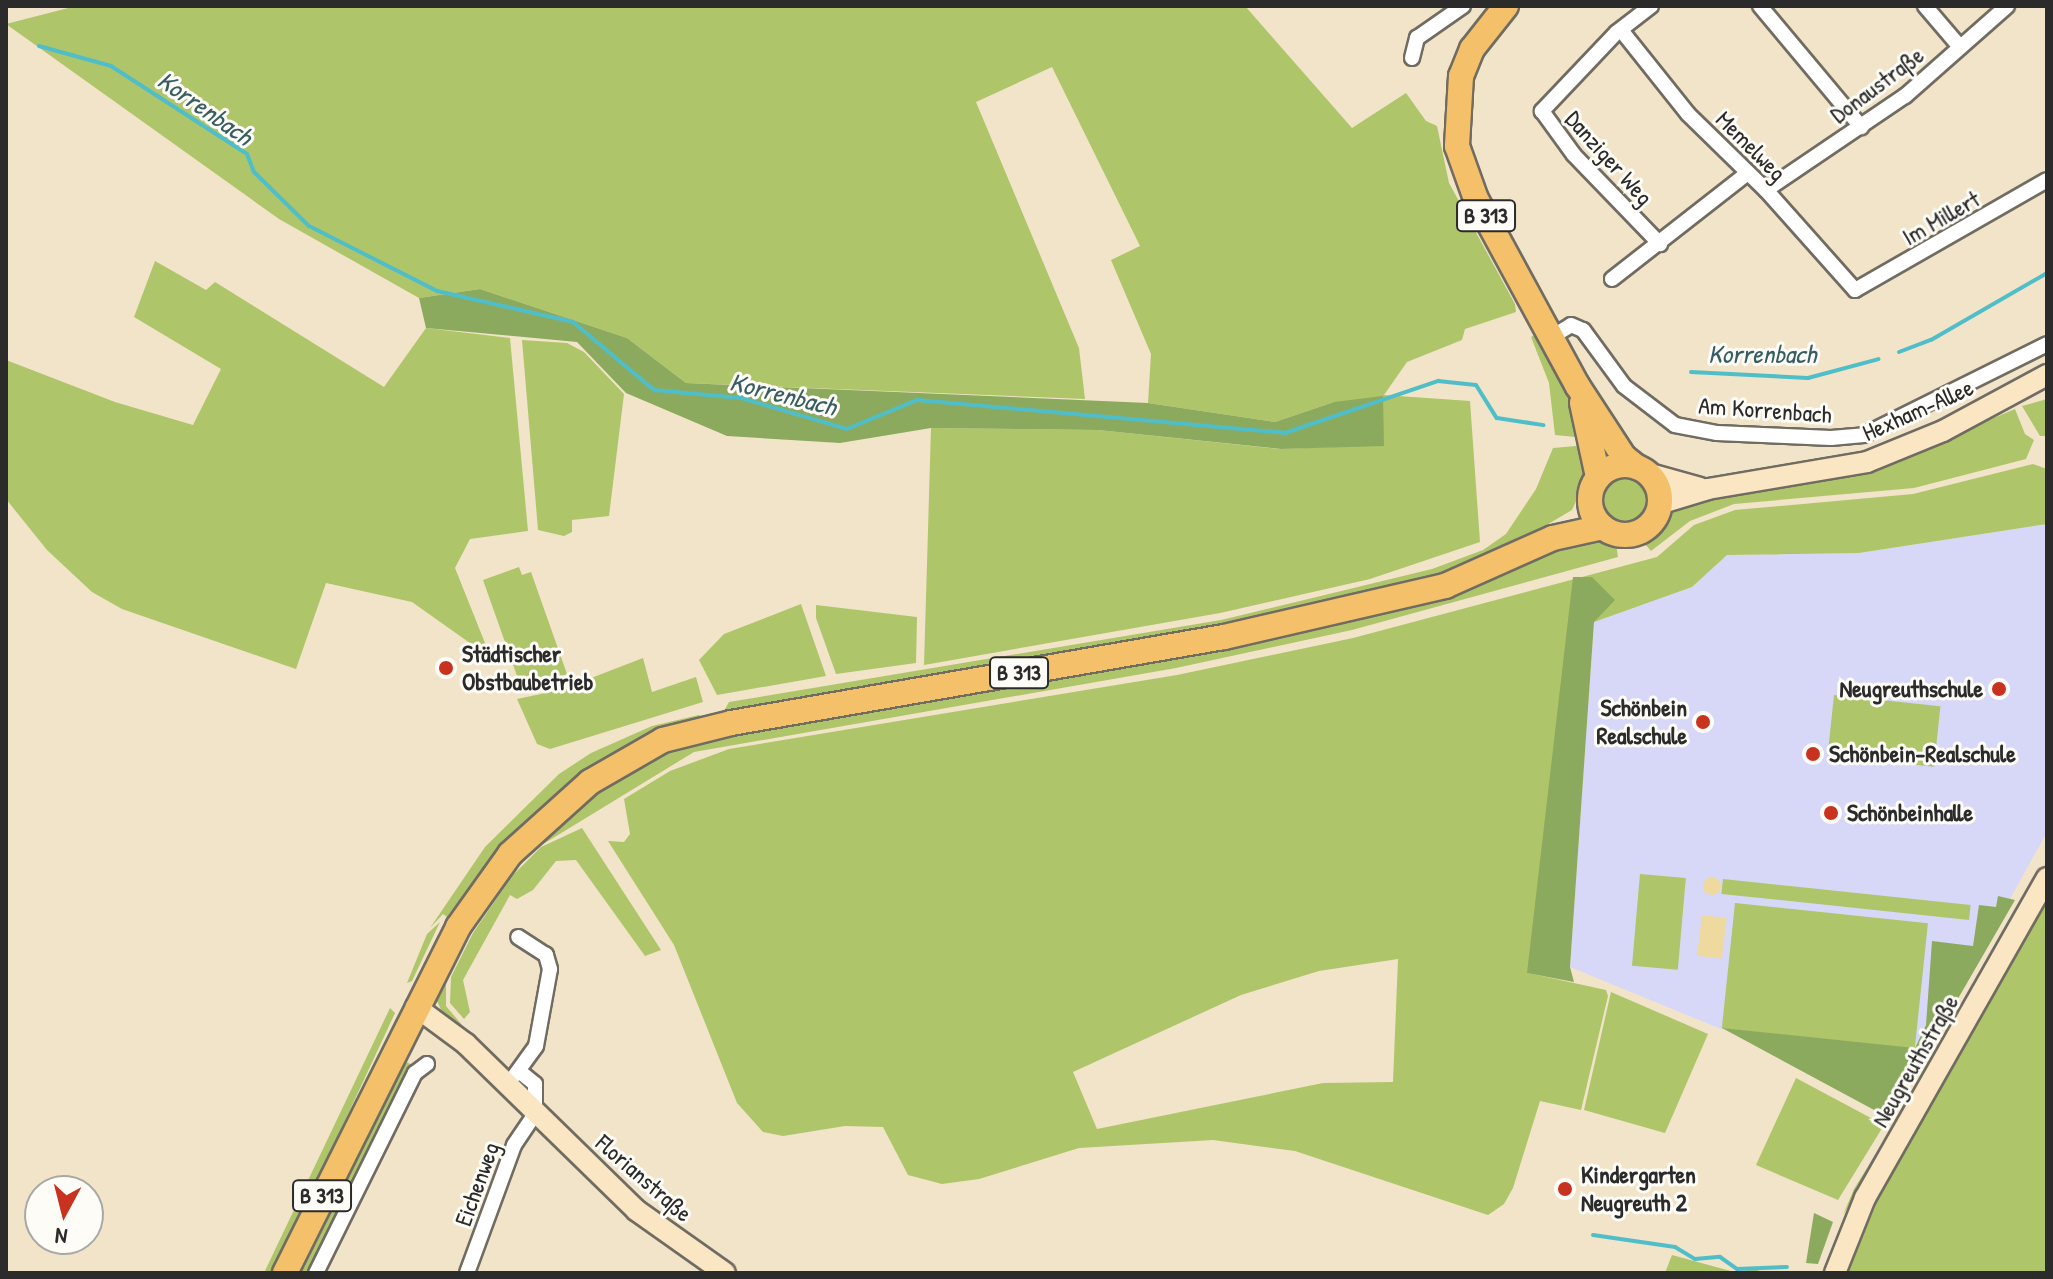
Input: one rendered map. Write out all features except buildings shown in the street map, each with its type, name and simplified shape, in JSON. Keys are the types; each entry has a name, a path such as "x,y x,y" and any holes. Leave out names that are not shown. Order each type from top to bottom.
{"main road":[{"name":"B 313","path":"1506,6 1472,49 1461,76 1457,146 1476,199 1577,385 1624,457 1642,470"},
{"name":"B 313","path":"1577,385 1598,477"},
{"path":"1614,467 1642,470 1659,492 1659,504 1651,523 1633,534 1603,527 1590,503 1598,477 1614,467"},
{"name":"B 313","path":"1553,538 1590,503"},
{"name":"B 313","path":"285,1273 458,927 510,854 590,782 663,740 731,723 1224,637 1445,586 1553,538 1603,527"}],"street":[{"path":"1412,58 1417,38 1463,6"},
{"path":"1621,30 1651,6"},
{"path":"1760,6 1861,127"},
{"path":"1925,6 1960,47"},
{"name":"Donaustraße","path":"1766,190 1861,127 2007,6"},
{"name":"Memelweg","path":"1621,30 1745,175 1766,190 1855,290"},
{"name":"Danziger Weg","path":"1621,30 1542,111 1574,155 1660,244"},
{"path":"1612,279 1745,175"},
{"name":"Im Millert","path":"1855,290 2047,180"},
{"name":"Am Korrenbach","path":"1553,336 1571,325 1583,330 1624,386 1675,425 1793,437 1864,435 2047,344"},
{"name":"Hexham-Allee","path":"1659,504 1708,489 1867,462 2001,401 2047,375"},
{"path":"2001,401 2047,393"},
{"name":"Hexham-Allee","path":"1642,470 1708,489"},
{"name":"Neugreuthstraße","path":"1835,1273 1865,1198 2047,878"},
{"path":"512,1077 536,1046 550,969 546,955 518,937"},
{"name":"Florianstraße","path":"416,1007 512,1077 535,1114 636,1210 725,1273"},
{"path":"316,1273 415,1073 427,1064"},
{"name":"Eichenweg","path":"467,1273 514,1145 535,1114"}],"shaded area":[{"path":"2047,524 2047,832 1920,1062 1721,1029 1570,967 1594,622 1692,587 1727,555 1859,553"}],"green space":[{"path":"76,6 1245,6 1352,128 1406,93 1426,121 1437,126 1449,183 1515,304 1516,312 1465,329 1462,340 1407,362 1384,395 1470,401 1480,542 1370,579 1220,613 924,665 931,428 1098,430 1280,449 1384,445 1334,402 1275,422 1148,403 1151,354 1111,260 1140,246 1052,67 976,102 1079,348 1085,399 686,383 627,338 480,289 419,298 279,219 6,24"},
{"path":"155,261 206,290 215,282 384,387 426,328 510,338 528,531 470,539 455,568 491,658 412,602 326,583 296,669 122,609 92,592 47,550 6,499 6,360 115,402 193,425 221,369 134,317"},
{"path":"480,289 627,338 686,383 1148,403 1275,422 1334,402 1383,396 1384,446 1281,449 1098,430 931,428 840,443 727,436 626,393 577,342 426,328 419,298"},
{"path":"1537,333 1569,388 1586,438 1555,435 1549,383 1531,337"},
{"path":"522,340 567,343 584,352 624,394 609,516 572,520 572,532 564,536 538,530"},
{"path":"2047,399 2047,436 2040,436 2022,406"},
{"path":"2015,409 2025,434 2034,440 2026,459 1914,488 1734,504 1690,521 1651,551 1644,543 1672,509 1695,500 1871,470"},
{"path":"1587,445 1588,475 1572,510 1487,560 1435,579 1223,630 724,711 729,702 1221,620 1432,569 1483,550 1506,534 1536,489 1553,448"},
{"path":"2033,464 2047,469 2047,524 1859,553 1727,555 1692,587 1594,622 1592,577 1528,973 1606,990 1608,996 1581,1110 1540,1101 1513,1188 1504,1204 1488,1215 1295,1151 1213,1140 1079,1148 979,1179 942,1184 908,1175 883,1127 845,1126 783,1136 763,1132 737,1103 674,945 608,841 624,842 630,834 624,799 670,771 729,749 1177,675 1353,638 1657,557 1694,525 1735,510 1913,494","holes":["1398,959 1393,1082 1323,1083 1097,1129 1073,1072 1241,995 1319,971"]},
{"path":"1625,474 1636,476 1644,482 1650,490 1650,512 1644,520 1636,526 1625,528 1614,526 1606,520 1600,512 1598,501 1600,490 1606,482 1614,476"},
{"path":"1599,538 1616,544 1618,557 1352,630 1176,668 694,752 522,857 596,792 695,739 967,692"},
{"path":"519,567 522,575 531,572 567,674 522,690 483,580"},
{"path":"1573,577 1592,577 1615,600 1594,622 1570,967 1574,982 1527,973"},
{"path":"801,604 826,676 717,695 699,660 724,634"},
{"path":"816,605 917,617 916,663 836,674 816,618"},
{"path":"643,658 652,692 696,677 703,702 550,749 537,744 517,699 560,690"},
{"path":"1834,695 1940,706 1934,767 1828,756"},
{"path":"699,715 705,719 570,786 494,853 447,917 443,914 430,928 485,847 559,774 591,753 652,726"},
{"path":"582,828 661,950 645,956 576,860 556,861 533,890 517,899 510,895 463,980 470,1012 464,1019 450,1003 451,977 473,933 513,875 541,847"},
{"path":"1640,874 1686,878 1678,970 1632,966"},
{"path":"1723,879 1971,905 1969,920 1721,894"},
{"path":"1998,896 2015,900 1889,1118 1722,1028 1915,1048 1926,1025 1932,941 1973,946 1979,905 1996,907"},
{"path":"2047,901 2047,1273 1848,1273 1883,1187"},
{"path":"1735,903 1928,923 1915,1049 1722,1028"},
{"path":"2020,904 1900,1120 1896,1120 1958,1013"},
{"path":"440,922 412,981 407,983 427,934"},
{"path":"446,977 446,1006 495,1064 443,1014 437,1001"},
{"path":"1611,992 1708,1034 1665,1133 1584,1110"},
{"path":"390,1008 395,1013 274,1273 264,1273"},
{"path":"406,1062 413,1065 412,1072 309,1273 296,1273"},
{"path":"1796,1078 1884,1125 1838,1200 1756,1165"},
{"path":"1888,1134 1892,1136 1843,1215 1854,1189"},
{"path":"1814,1213 1833,1222 1818,1264 1806,1263"},
{"path":"1672,1255 1738,1273 1665,1273"},
{"path":"1753,1268 1764,1273 1738,1273"}],"sand":[{"path":"1708,877 1716,877 1721,886 1719,893 1708,895 1703,890 1703,882"},
{"path":"1702,915 1727,918 1722,959 1697,956"}],"waterway":[{"name":"Korrenbach","path":"39,46 111,66 247,154 254,172 309,226 437,291 573,322 654,390 741,398 847,429 917,400 1285,433 1438,381 1476,385 1497,418 1543,425"},
{"name":"Korrenbach","path":"1899,352 1931,340 2047,273"},
{"name":"Korrenbach","path":"1691,372 1808,378 1879,359"},
{"path":"1593,1235 1675,1247 1695,1259 1720,1257 1737,1269 1787,1267"}],"place":[{"name":"Städtischer Obstbaubetrieb","path":"446,668"},
{"name":"Neugreuthschule","path":"1999,689"},
{"name":"Schönbein Realschule","path":"1703,722"},
{"name":"Schönbein-Realschule","path":"1813,754"},
{"name":"Schönbeinhalle","path":"1831,813"},
{"name":"Kindergarten Neugreuth 2","path":"1565,1189"}]}
